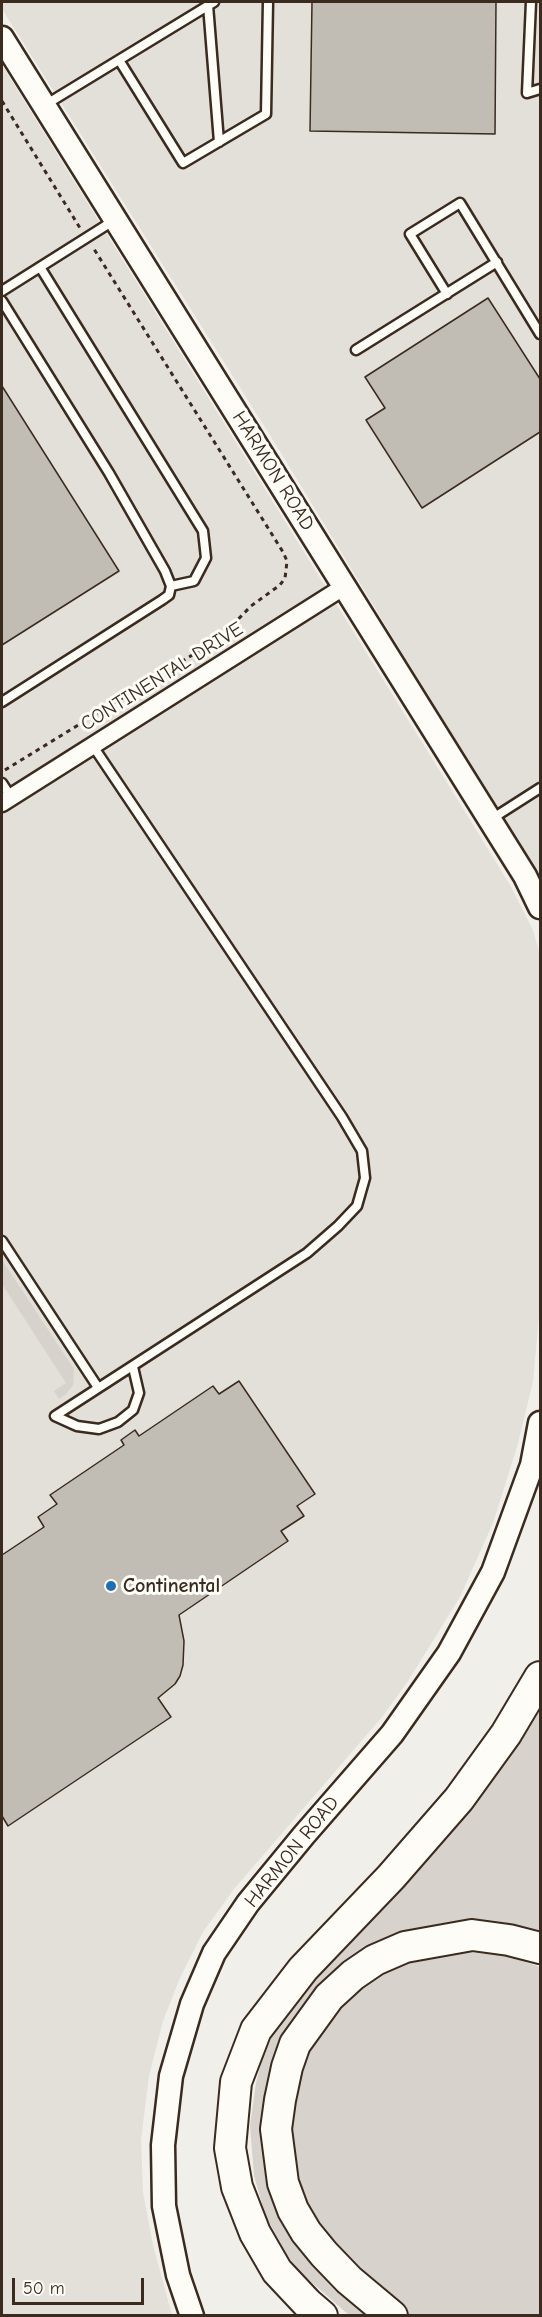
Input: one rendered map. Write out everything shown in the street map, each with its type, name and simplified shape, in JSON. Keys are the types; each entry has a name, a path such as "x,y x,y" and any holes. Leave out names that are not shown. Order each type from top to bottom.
{"highway":[{"path":"322,2316 277,2271 255,2233 237,2187 230,2148 236,2082 256,2030 303,1969 391,1877 459,1799 506,1734 540,1677"},
{"path":"392,2316 349,2280 324,2254 306,2232 293,2210 284,2183 276,2129 282,2089 296,2044 329,1997 375,1960 405,1947 472,1935 509,1940 540,1948"}],"street":[{"name":"HARMON ROAD","path":"2,38 12,63 44,106 345,586 525,876 540,907"},
{"name":"CONTINENTAL DRIVE","path":"5,795 93,746 345,586"},
{"name":"HARMON ROAD","path":"192,2316 177,2275 164,2206 163,2145 171,2076 192,2004 214,1953 249,1903 304,1835 392,1734 449,1653 493,1572 532,1465 540,1423"}],"lane":[{"path":"119,60 183,163 266,114 268,2"},
{"path":"531,2 527,93 540,89"},
{"path":"44,106 211,3 219,142"},
{"path":"447,294 410,234 460,203 540,334"},
{"path":"2,291 116,220"},
{"path":"356,350 497,262"},
{"path":"40,267 203,531 206,558 194,580 171,586"},
{"path":"2,301 109,473 165,571 171,586 169,595 162,600 2,702"},
{"path":"93,746 342,1117 362,1151 365,1178 357,1206 307,1253 133,1367 98,1386 55,1416 77,1426 99,1429 118,1422 133,1410 139,1393 133,1367"},
{"path":"490,820 540,788"},
{"path":"2,1241 98,1386"}],"shaded area":[{"path":"2,2 540,2 540,880 278,448 2,9"},
{"path":"2,65 510,885 533,930 540,955 540,1306 533,1382 517,1447 493,1523 460,1597 408,1681 382,1717 234,1889 203,1932 180,1978 163,2021 149,2076 141,2140 143,2192 153,2245 172,2315 2,2315"},
{"path":"2,1260 74,1369 73,1385 59,1399 54,1391 66,1383 2,1284"},
{"path":"540,1702 540,1942 514,1933 336,1977 266,2152 371,2315 350,2316 300,2272 266,2217 254,2176 250,2126 262,2060 272,2037 299,1996"},
{"path":"467,1952 508,1956 540,1967 540,2315 411,2316 347,2262 317,2227 297,2182 289,2134 301,2064 321,2027 350,1996 385,1972 424,1957"}],"building":[{"path":"312,2 496,2 495,134 310,131"},
{"path":"488,298 540,379 540,432 422,508 366,420 385,408 365,377"},
{"path":"2,386 119,571 2,645"},
{"name":"Continental","path":"239,1381 315,1494 297,1506 304,1516 281,1531 288,1541 179,1615 184,1641 183,1665 175,1684 158,1698 171,1717 8,1826 2,1816 2,1555 44,1527 38,1517 57,1504 50,1495 124,1445 121,1440 135,1430 139,1436 213,1386 219,1394"}],"place":[{"name":"Continental","path":"111,1586"}]}
